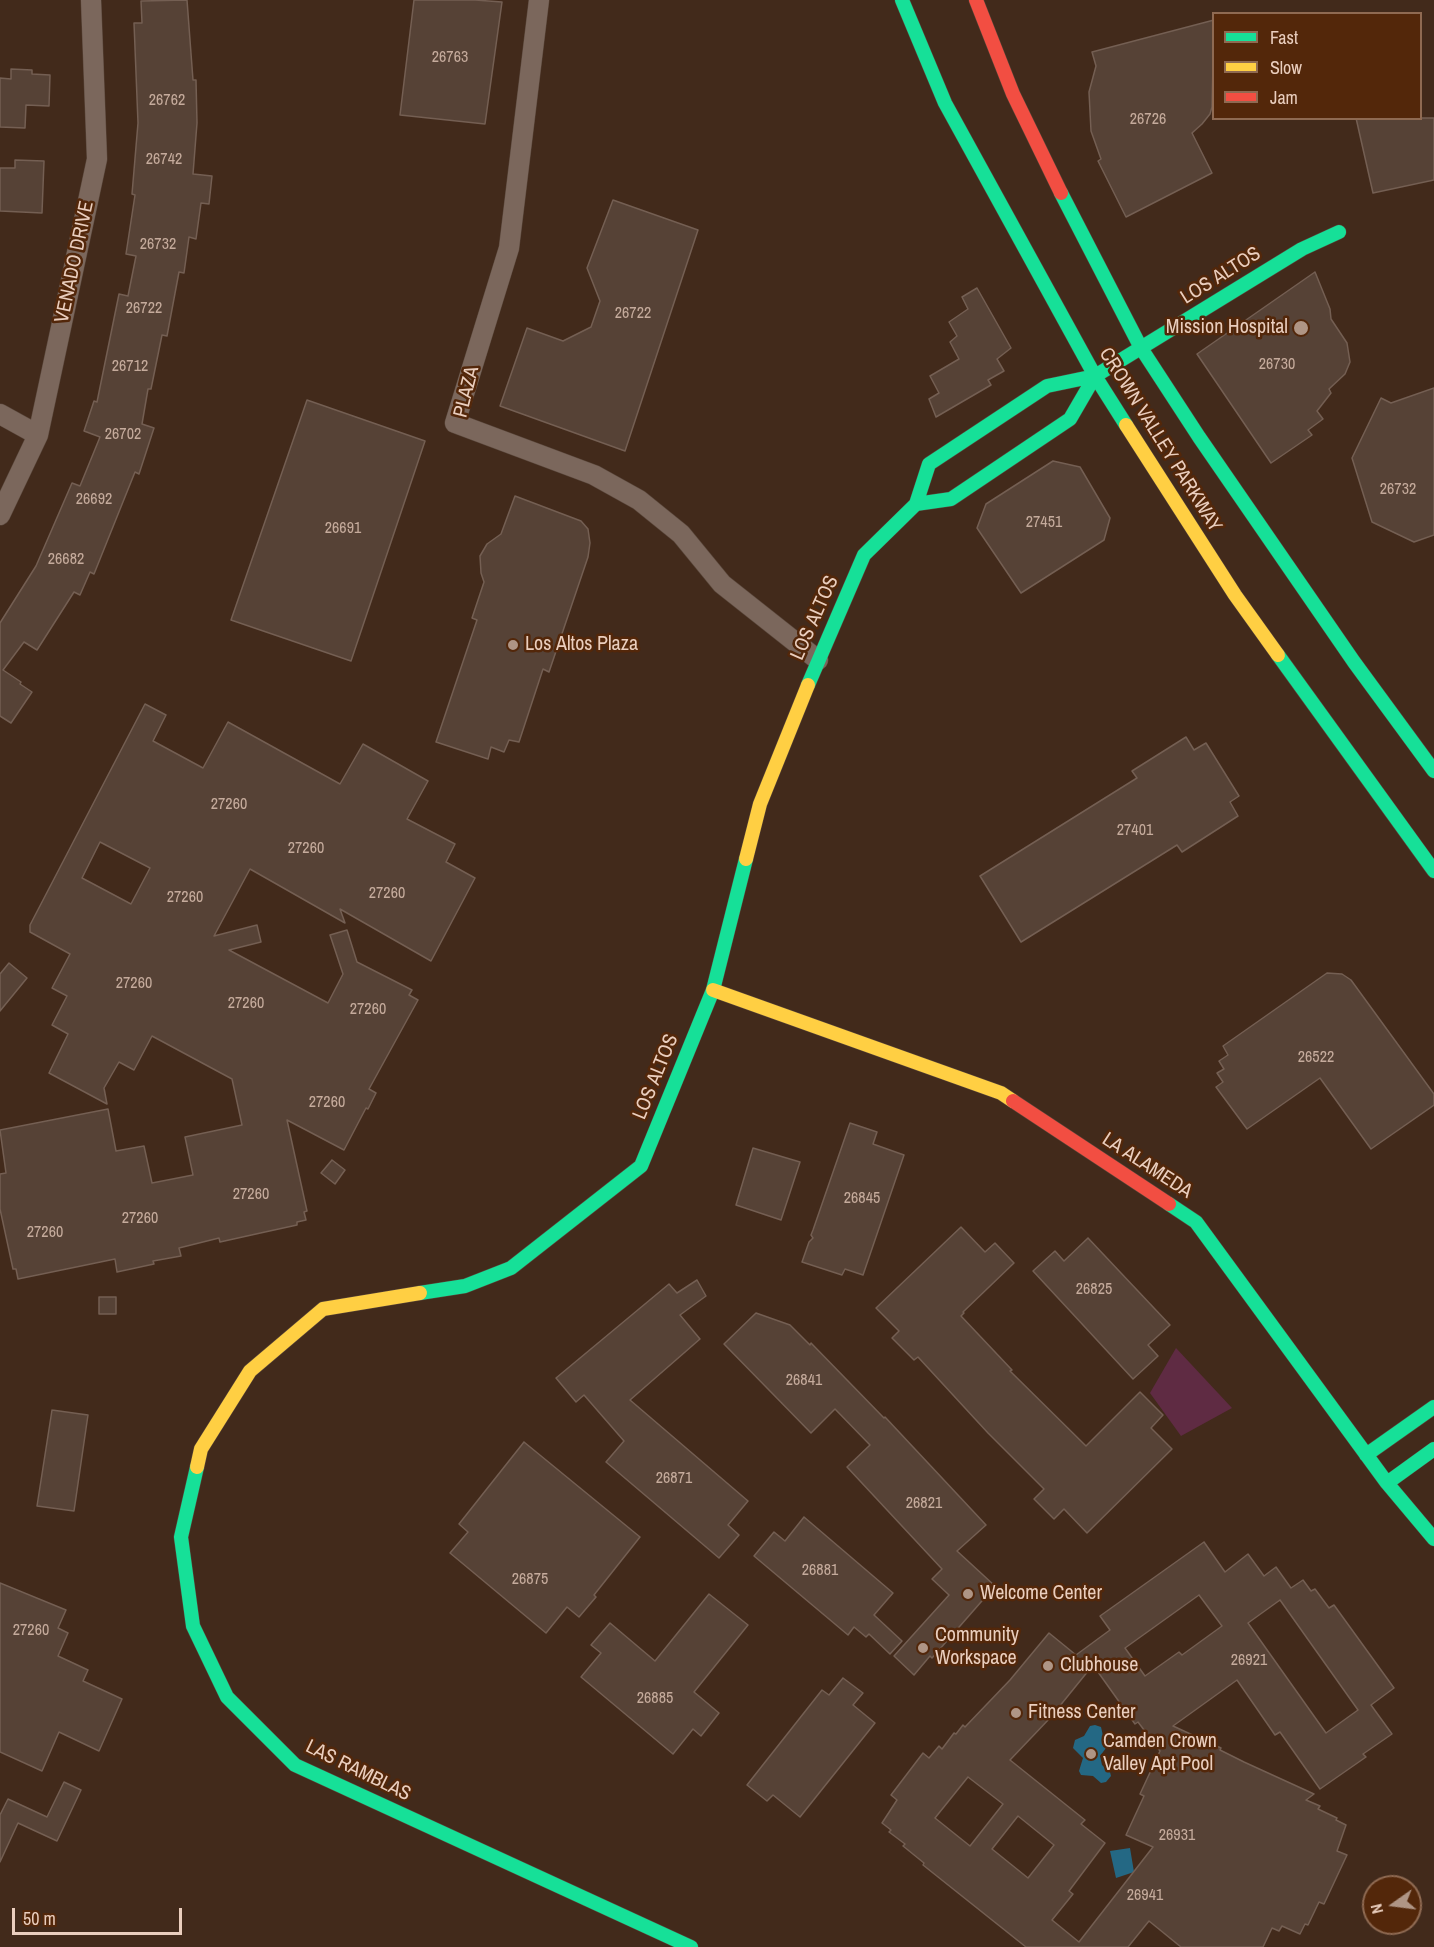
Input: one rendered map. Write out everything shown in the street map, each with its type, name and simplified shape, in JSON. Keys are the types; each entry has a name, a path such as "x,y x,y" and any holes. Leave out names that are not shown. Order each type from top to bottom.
{"street":[{"name":"VENADO DRIVE","path":"0,515 38,435 96,159 92,0"},
{"name":"PLAZA","path":"539,0 509,248 455,423 594,475 639,500 681,534 722,584 818,660"},
{"name":"CROWN VALLEY PARKWAY","path":"902,0 945,103 1095,376 1235,595 1434,872"},
{"name":"CROWN VALLEY PARKWAY","path":"976,0 1023,115 1141,348 1354,662 1434,771"},
{"name":"LOS ALTOS","path":"201,1449 250,1371 323,1309 465,1286 512,1268 641,1166 713,990 760,804 818,660 864,555 916,504 929,464 1047,386 1095,376 1302,249 1339,232"},
{"name":"LOS ALTOS","path":"916,504 951,499 1070,419 1095,376"},
{"path":"0,414 38,435"},
{"name":"LA ALAMEDA","path":"713,990 1001,1093 1196,1222 1387,1483 1434,1539"},
{"path":"1366,1455 1434,1407"},
{"name":"LAS RAMBLAS","path":"201,1449 180,1537 194,1626 227,1697 295,1765 692,1947"},
{"path":"1387,1483 1434,1449"}],"shaded area":[{"path":"1176,1348 1232,1408 1181,1436 1150,1393"}],"water":[{"name":"Camden Crown Valley Apt Pool","path":"1090,1726 1101,1727 1103,1736 1109,1744 1100,1756 1102,1765 1111,1776 1106,1782 1101,1783 1093,1776 1081,1775 1079,1771 1083,1758 1073,1748 1075,1740 1084,1736"},
{"path":"1130,1848 1134,1872 1116,1878 1110,1851"}],"building":[{"path":"187,0 193,80 196,80 197,123 193,174 212,176 209,204 201,203 196,239 189,237 184,273 179,272 167,336 162,335 151,389 148,389 142,424 154,428 139,474 135,472 94,574 90,572 80,595 74,592 37,650 24,642 3,670 32,692 11,723 0,716 0,623 36,566 72,483 80,486 100,437 84,431 94,401 97,402 119,294 128,296 136,256 126,254 135,195 132,194 138,123 134,23 142,23 141,1"},
{"path":"414,0 502,2 485,124 400,115"},
{"path":"1212,21 1212,107 1210,114 1192,133 1212,173 1126,217 1098,161 1101,159 1091,131 1089,92 1096,66 1092,52"},
{"path":"11,69 32,70 32,74 50,75 49,106 26,105 25,128 0,127 0,78 11,79"},
{"path":"1434,118 1434,180 1373,193 1356,120"},
{"path":"15,160 44,161 42,213 0,211 0,168 15,168"},
{"path":"613,200 698,230 625,451 500,406 527,328 563,341 591,327 600,301 587,268"},
{"path":"1315,272 1330,309 1331,319 1347,343 1350,362 1345,374 1329,389 1331,393 1317,411 1323,419 1308,430 1312,435 1271,463 1197,354"},
{"path":"977,288 1011,348 997,359 1004,371 988,380 991,385 936,417 929,399 939,393 930,376 959,359 950,342 957,336 949,322 968,309 962,297"},
{"path":"1434,388 1434,535 1414,542 1372,522 1352,458 1381,398 1391,403"},
{"path":"307,400 425,441 351,661 231,620"},
{"path":"1053,461 1080,467 1110,518 1104,540 1021,593 977,528 986,504"},
{"name":"Los Altos Plaza","path":"515,496 581,521 588,529 590,543 588,557 549,672 543,669 519,742 509,740 504,752 491,747 488,759 436,742 477,620 472,618 484,582 480,556 487,544 501,534"},
{"path":"145,704 166,715 153,741 203,768 228,722 340,784 363,744 428,781 407,819 455,844 446,862 475,878 431,961 340,909 345,923 250,869 214,936 257,925 261,942 229,950 328,1003 343,974 330,935 347,930 357,962 412,990 409,995 418,1000 369,1089 376,1093 344,1150 287,1120 307,1211 304,1212 306,1220 297,1222 297,1225 220,1242 219,1238 179,1248 181,1256 153,1261 154,1264 117,1272 115,1259 18,1279 16,1269 13,1269 0,1209 0,1174 6,1173 0,1130 108,1109 116,1151 144,1146 152,1183 193,1175 185,1137 242,1125 232,1079 152,1036 134,1070 119,1062 104,1088 107,1104 49,1073 68,1034 52,1025 67,996 52,988 70,954 30,932 30,925","holes":["100,842 150,868 131,904 82,878"]},
{"path":"1186,737 1194,750 1206,743 1239,796 1230,802 1238,816 1182,852 1177,845 1021,942 980,876 1137,778 1132,771"},
{"path":"9,963 27,978 0,1011 0,974"},
{"path":"1327,973 1342,974 1351,980 1434,1094 1434,1105 1371,1149 1320,1078 1247,1129 1216,1087 1223,1082 1217,1073 1224,1069 1219,1061 1228,1055 1223,1046"},
{"path":"850,1123 877,1132 873,1144 904,1155 863,1275 845,1269 842,1275 802,1262 809,1242 813,1238 811,1235"},
{"path":"753,1148 800,1162 781,1220 736,1205"},
{"path":"332,1160 345,1170 335,1184 321,1173"},
{"path":"961,1227 985,1252 995,1243 1014,1263 961,1316 1012,1370 1010,1371 1086,1446 1140,1392 1163,1415 1151,1428 1172,1449 1087,1533 1064,1509 1054,1519 1034,1499 1044,1489 988,1433 918,1357 914,1360 892,1338 899,1331 876,1308"},
{"path":"1088,1238 1170,1325 1148,1345 1158,1356 1133,1379 1033,1271 1055,1251 1064,1261"},
{"path":"697,1280 706,1296 680,1315 700,1339 630,1400 748,1501 728,1525 739,1535 719,1558 606,1462 624,1441 584,1395 576,1402 556,1378 669,1284 677,1293"},
{"path":"99,1297 116,1297 116,1314 99,1314"},
{"path":"756,1313 790,1325 810,1345 811,1343 885,1417 986,1525 957,1551 995,1586 932,1658 930,1656 914,1675 894,1656 949,1595 932,1579 942,1569 847,1467 870,1445 835,1409 811,1433 724,1344"},
{"path":"52,1410 88,1415 74,1511 37,1506"},
{"path":"524,1442 640,1537 579,1617 567,1607 546,1633 450,1553 468,1532 459,1524"},
{"path":"804,1517 893,1593 874,1615 902,1641 890,1654 869,1634 866,1637 854,1627 848,1635 754,1556 774,1532 785,1541"},
{"path":"1204,1542 1225,1572 1248,1554 1264,1576 1276,1567 1291,1588 1303,1580 1311,1591 1315,1589 1329,1608 1334,1605 1394,1688 1371,1705 1392,1734 1363,1754 1366,1757 1320,1789 1280,1732 1275,1735 1237,1680 1173,1726 1314,1794 1306,1800 1320,1806 1318,1809 1346,1825 1337,1851 1347,1855 1324,1904 1319,1902 1308,1925 1305,1924 1300,1934 1282,1926 1279,1931 1272,1928 1263,1947 1181,1947 1149,1921 1128,1947 1026,1947 923,1865 924,1863 903,1846 905,1844 889,1832 891,1830 882,1823 897,1800 891,1795 923,1753 929,1758 939,1746 942,1749 954,1733 956,1734 963,1725 965,1727 1010,1680 1049,1633 1076,1655 1110,1630 1100,1616","holes":["1199,1595 1222,1626 1182,1655 1179,1652 1145,1676 1125,1648","1280,1600 1358,1710 1326,1733 1248,1623","1093,1665 1135,1724 1138,1722 1160,1751 1140,1794 1144,1796 1126,1835 1153,1847 1079,1942 1052,1920 1073,1894 1069,1891 1105,1843 1081,1824 1085,1820 1010,1760 1050,1718","968,1777 1003,1804 970,1846 935,1818","1018,1816 1054,1845 1028,1878 992,1849"]},
{"path":"0,1583 66,1610 58,1628 68,1633 58,1656 88,1670 83,1681 122,1699 99,1751 59,1732 42,1771 0,1752"},
{"path":"709,1594 748,1625 694,1692 719,1713 701,1736 693,1729 673,1754 581,1677 601,1653 591,1645 610,1623 655,1661"},
{"path":"843,1678 863,1693 853,1705 875,1723 800,1817 773,1795 767,1801 747,1785 822,1690 829,1695"},
{"path":"64,1782 81,1790 57,1841 18,1823 0,1862 0,1815 8,1799 47,1817"}],"traffic: fast":[{"path":"902,0 945,103 1095,376 1126,425"},
{"path":"1061,193 1141,348 1199,437 1354,662 1434,771"},
{"path":"808,685 864,555 916,504 929,464 1047,386 1095,376 1302,249 1339,232"},
{"path":"916,504 951,499 1070,419 1095,376"},
{"path":"1278,655 1434,871"},
{"path":"420,1293 465,1286 511,1268 641,1166 713,990 746,859"},
{"path":"1169,1204 1196,1222 1387,1483 1434,1539"},
{"path":"1366,1455 1434,1407"},
{"path":"1387,1483 1434,1449"},
{"path":"197,1467 181,1537 193,1626 227,1697 295,1765 691,1947"}],"traffic: slow":[{"path":"1126,425 1235,595 1278,655"},
{"path":"746,859 760,804 808,685"},
{"path":"713,990 1001,1093 1013,1101"},
{"path":"197,1467 201,1449 250,1371 323,1309 420,1293"}],"traffic: jam":[{"path":"976,0 1013,94 1061,193"},
{"path":"1013,1101 1169,1204"}],"place":[{"name":"Mission Hospital","path":"1301,328"},
{"name":"Los Altos Plaza","path":"513,645"},
{"name":"Welcome Center","path":"968,1594"},
{"name":"Community Workspace","path":"923,1648"},
{"name":"Clubhouse","path":"1048,1666"},
{"name":"Fitness Center","path":"1016,1713"},
{"name":"Camden Crown Valley Apt Pool","path":"1091,1754"}]}
